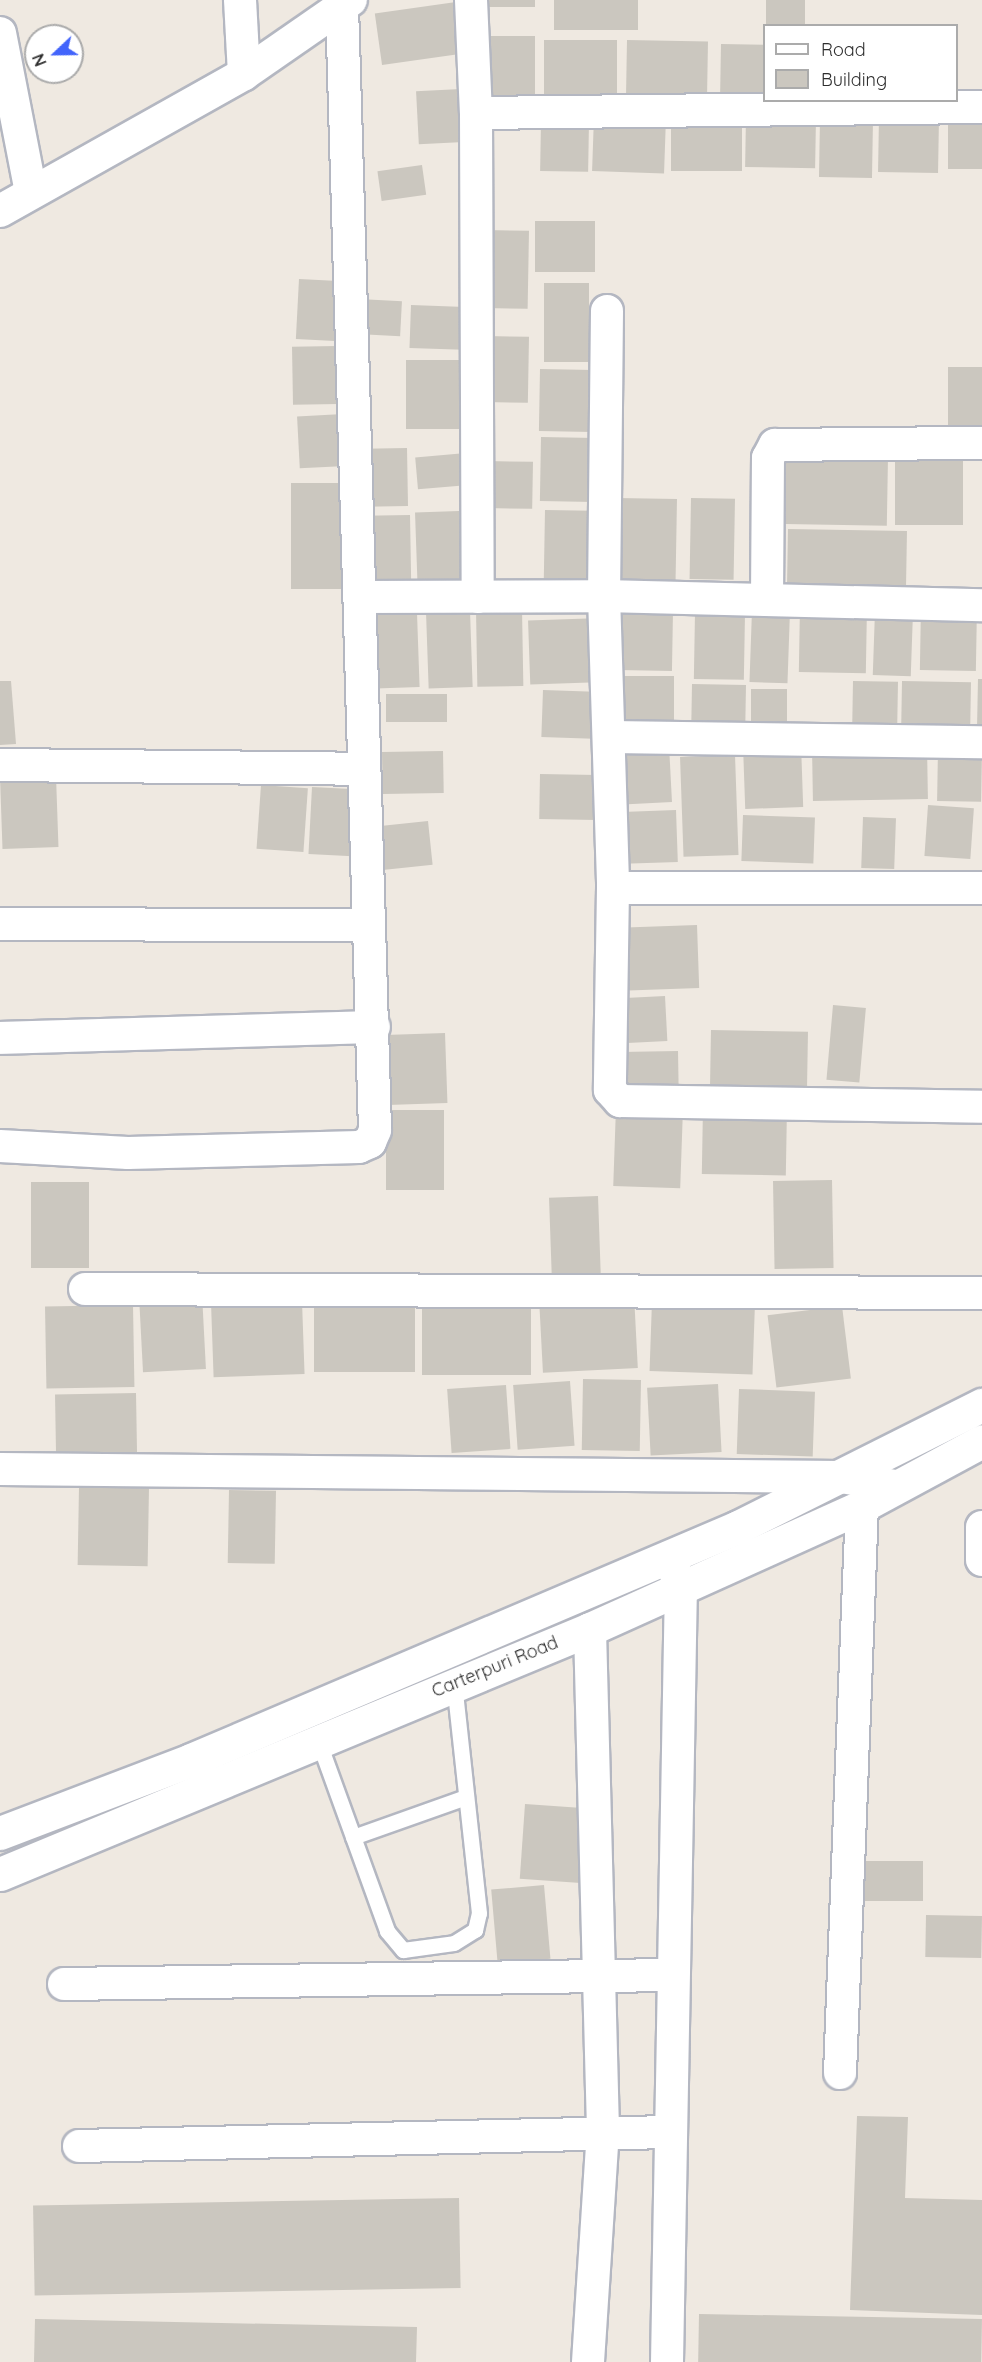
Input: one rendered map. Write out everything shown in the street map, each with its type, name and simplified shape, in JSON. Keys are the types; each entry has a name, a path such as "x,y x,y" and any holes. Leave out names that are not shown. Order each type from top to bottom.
{"main road":[{"name":"Carterpuri Road","path":"2,1827 239,1740 668,1555 841,1477 982,1405"},
{"name":"Carterpuri Road","path":"0,1874 318,1740 590,1629 862,1506 894,1486 982,1441"}],"street":[{"path":"240,0 244,74"},
{"path":"471,0 476,113 478,597"},
{"path":"0,211 244,74 347,3"},
{"path":"0,1146 128,1153 359,1147 370,1142 375,1130 374,1027 364,770 347,3"},
{"path":"0,33 31,192"},
{"path":"476,113 982,107"},
{"path":"607,311 604,596 613,888 613,1097 982,1107"},
{"path":"767,600 768,458 775,445 982,443"},
{"path":"360,597 604,596 982,605"},
{"path":"610,737 982,742"},
{"path":"0,765 364,770"},
{"path":"613,888 982,888"},
{"path":"0,924 369,925"},
{"path":"0,1038 374,1027"},
{"path":"85,1289 982,1293"},
{"path":"0,1469 841,1477 894,1486"},
{"path":"840,2073 862,1506"},
{"path":"982,1527 982,1560"},
{"path":"667,2362 668,2132 681,1587 668,1555"},
{"path":"588,2362 603,2130 590,1629"},
{"path":"64,1984 599,1974 672,1975"},
{"path":"80,2146 603,2130 668,2132"}],"lane":[{"path":"318,1740 387,1931 403,1950 454,1943 475,1930 478,1913 454,1684"},
{"path":"353,1837 466,1797"}],"building":[{"path":"481,0 535,0 535,7 481,7"},
{"path":"554,0 638,0 638,30 554,30"},
{"path":"766,0 805,0 805,24 766,24"},
{"path":"456,2 463,53 382,65 375,13"},
{"path":"484,36 535,36 535,106 484,106"},
{"path":"544,40 617,40 617,99 544,99"},
{"path":"627,40 708,41 707,102 626,101"},
{"path":"721,44 763,45 763,99 720,98"},
{"path":"461,89 464,142 419,144 416,91"},
{"path":"948,115 982,115 982,169 948,169"},
{"path":"594,116 666,119 664,173 592,171"},
{"path":"671,116 742,116 742,171 671,171"},
{"path":"746,116 816,117 815,168 745,167"},
{"path":"879,117 939,118 938,173 878,172"},
{"path":"820,119 873,120 872,178 819,177"},
{"path":"541,121 589,122 588,172 540,171"},
{"path":"422,165 426,195 382,201 377,171"},
{"path":"535,221 595,221 595,272 535,272"},
{"path":"484,230 529,231 528,309 483,308"},
{"path":"299,279 343,281 340,341 296,339"},
{"path":"544,283 589,283 589,362 544,362"},
{"path":"359,299 402,301 400,336 357,334"},
{"path":"411,305 472,307 470,350 409,348"},
{"path":"485,336 529,337 528,403 484,402"},
{"path":"337,346 338,404 293,405 292,347"},
{"path":"406,360 462,360 462,429 406,429"},
{"path":"948,367 982,367 982,432 948,432"},
{"path":"540,369 593,370 592,432 539,431"},
{"path":"343,414 346,466 300,468 297,416"},
{"path":"541,437 595,438 594,502 540,501"},
{"path":"407,448 408,506 365,507 364,449"},
{"path":"466,453 469,485 418,489 415,457"},
{"path":"786,456 888,458 887,526 785,524"},
{"path":"895,459 963,459 963,525 895,525"},
{"path":"486,461 533,462 532,509 485,508"},
{"path":"291,483 345,483 345,589 291,589"},
{"path":"617,498 677,499 675,587 615,586"},
{"path":"691,498 735,499 734,580 690,579"},
{"path":"545,510 592,511 591,587 544,586"},
{"path":"459,511 462,585 418,586 415,513"},
{"path":"410,515 411,588 365,589 364,516"},
{"path":"788,529 907,531 906,596 787,594"},
{"path":"800,605 867,606 866,673 799,672"},
{"path":"921,605 977,606 976,671 920,670"},
{"path":"522,609 523,686 477,687 476,610"},
{"path":"620,610 673,611 672,671 619,670"},
{"path":"752,610 790,611 787,683 749,682"},
{"path":"470,611 473,687 429,688 426,613"},
{"path":"875,611 913,612 911,676 873,675"},
{"path":"417,613 420,687 376,688 373,615"},
{"path":"695,613 745,614 744,680 694,679"},
{"path":"602,618 604,682 530,685 528,621"},
{"path":"618,676 674,676 674,730 618,730"},
{"path":"978,679 982,679 982,728 977,728"},
{"path":"0,681 11,681 16,744 0,745"},
{"path":"853,681 898,682 897,728 852,727"},
{"path":"902,681 971,682 970,731 901,730"},
{"path":"692,684 746,685 745,735 691,734"},
{"path":"751,689 787,689 787,734 751,734"},
{"path":"543,690 602,692 600,739 541,737"},
{"path":"386,694 447,694 447,722 386,722"},
{"path":"801,744 803,807 745,809 743,746"},
{"path":"669,745 672,802 618,805 615,748"},
{"path":"927,746 928,799 813,801 812,748"},
{"path":"938,749 982,750 981,802 937,801"},
{"path":"443,751 444,793 383,794 382,752"},
{"path":"735,755 738,855 684,857 680,757"},
{"path":"540,774 597,775 596,820 539,819"},
{"path":"56,776 58,847 3,849 0,778"},
{"path":"261,785 308,788 303,852 257,849"},
{"path":"312,787 356,789 352,856 308,854"},
{"path":"928,805 974,808 970,859 924,856"},
{"path":"676,810 678,862 624,864 622,812"},
{"path":"743,815 815,818 813,863 741,861"},
{"path":"863,817 896,818 894,869 861,868"},
{"path":"428,821 433,865 378,871 373,827"},
{"path":"697,925 699,988 621,991 619,928"},
{"path":"665,996 667,1041 617,1044 615,999"},
{"path":"833,1005 866,1008 859,1083 826,1080"},
{"path":"711,1030 808,1032 807,1089 710,1087"},
{"path":"445,1033 447,1103 387,1105 385,1035"},
{"path":"678,1051 679,1092 621,1093 620,1052"},
{"path":"703,1106 787,1107 786,1175 702,1174"},
{"path":"616,1107 683,1109 680,1188 613,1186"},
{"path":"386,1110 444,1110 444,1190 386,1190"},
{"path":"832,1180 834,1268 775,1269 773,1181"},
{"path":"31,1182 89,1182 89,1268 31,1268"},
{"path":"598,1196 601,1274 552,1276 549,1198"},
{"path":"202,1294 206,1369 143,1372 139,1297"},
{"path":"634,1295 638,1368 543,1373 539,1300"},
{"path":"422,1297 531,1297 531,1375 422,1375"},
{"path":"314,1299 415,1299 415,1372 314,1372"},
{"path":"302,1301 305,1374 214,1377 211,1304"},
{"path":"652,1301 755,1305 752,1375 650,1371"},
{"path":"133,1305 134,1387 46,1389 45,1307"},
{"path":"842,1306 851,1378 776,1388 768,1315"},
{"path":"583,1379 641,1380 640,1451 582,1450"},
{"path":"570,1381 575,1446 518,1450 513,1385"},
{"path":"718,1384 722,1452 651,1456 647,1388"},
{"path":"506,1385 510,1449 452,1453 447,1389"},
{"path":"739,1389 815,1392 813,1457 737,1454"},
{"path":"136,1393 137,1452 56,1453 55,1394"},
{"path":"79,1487 149,1488 148,1566 78,1565"},
{"path":"229,1490 276,1491 275,1564 228,1563"},
{"path":"525,1804 586,1808 581,1883 520,1879"},
{"path":"864,1861 923,1861 923,1901 864,1901"},
{"path":"544,1885 550,1959 498,1963 491,1890"},
{"path":"926,1915 982,1916 981,1958 925,1957"},
{"path":"857,2116 908,2117 905,2198 982,2200 982,2315 850,2310"},
{"path":"459,2198 461,2288 35,2295 33,2205"},
{"path":"699,2314 982,2319 981,2362 698,2362"},
{"path":"35,2319 417,2327 416,2362 34,2362"}]}
